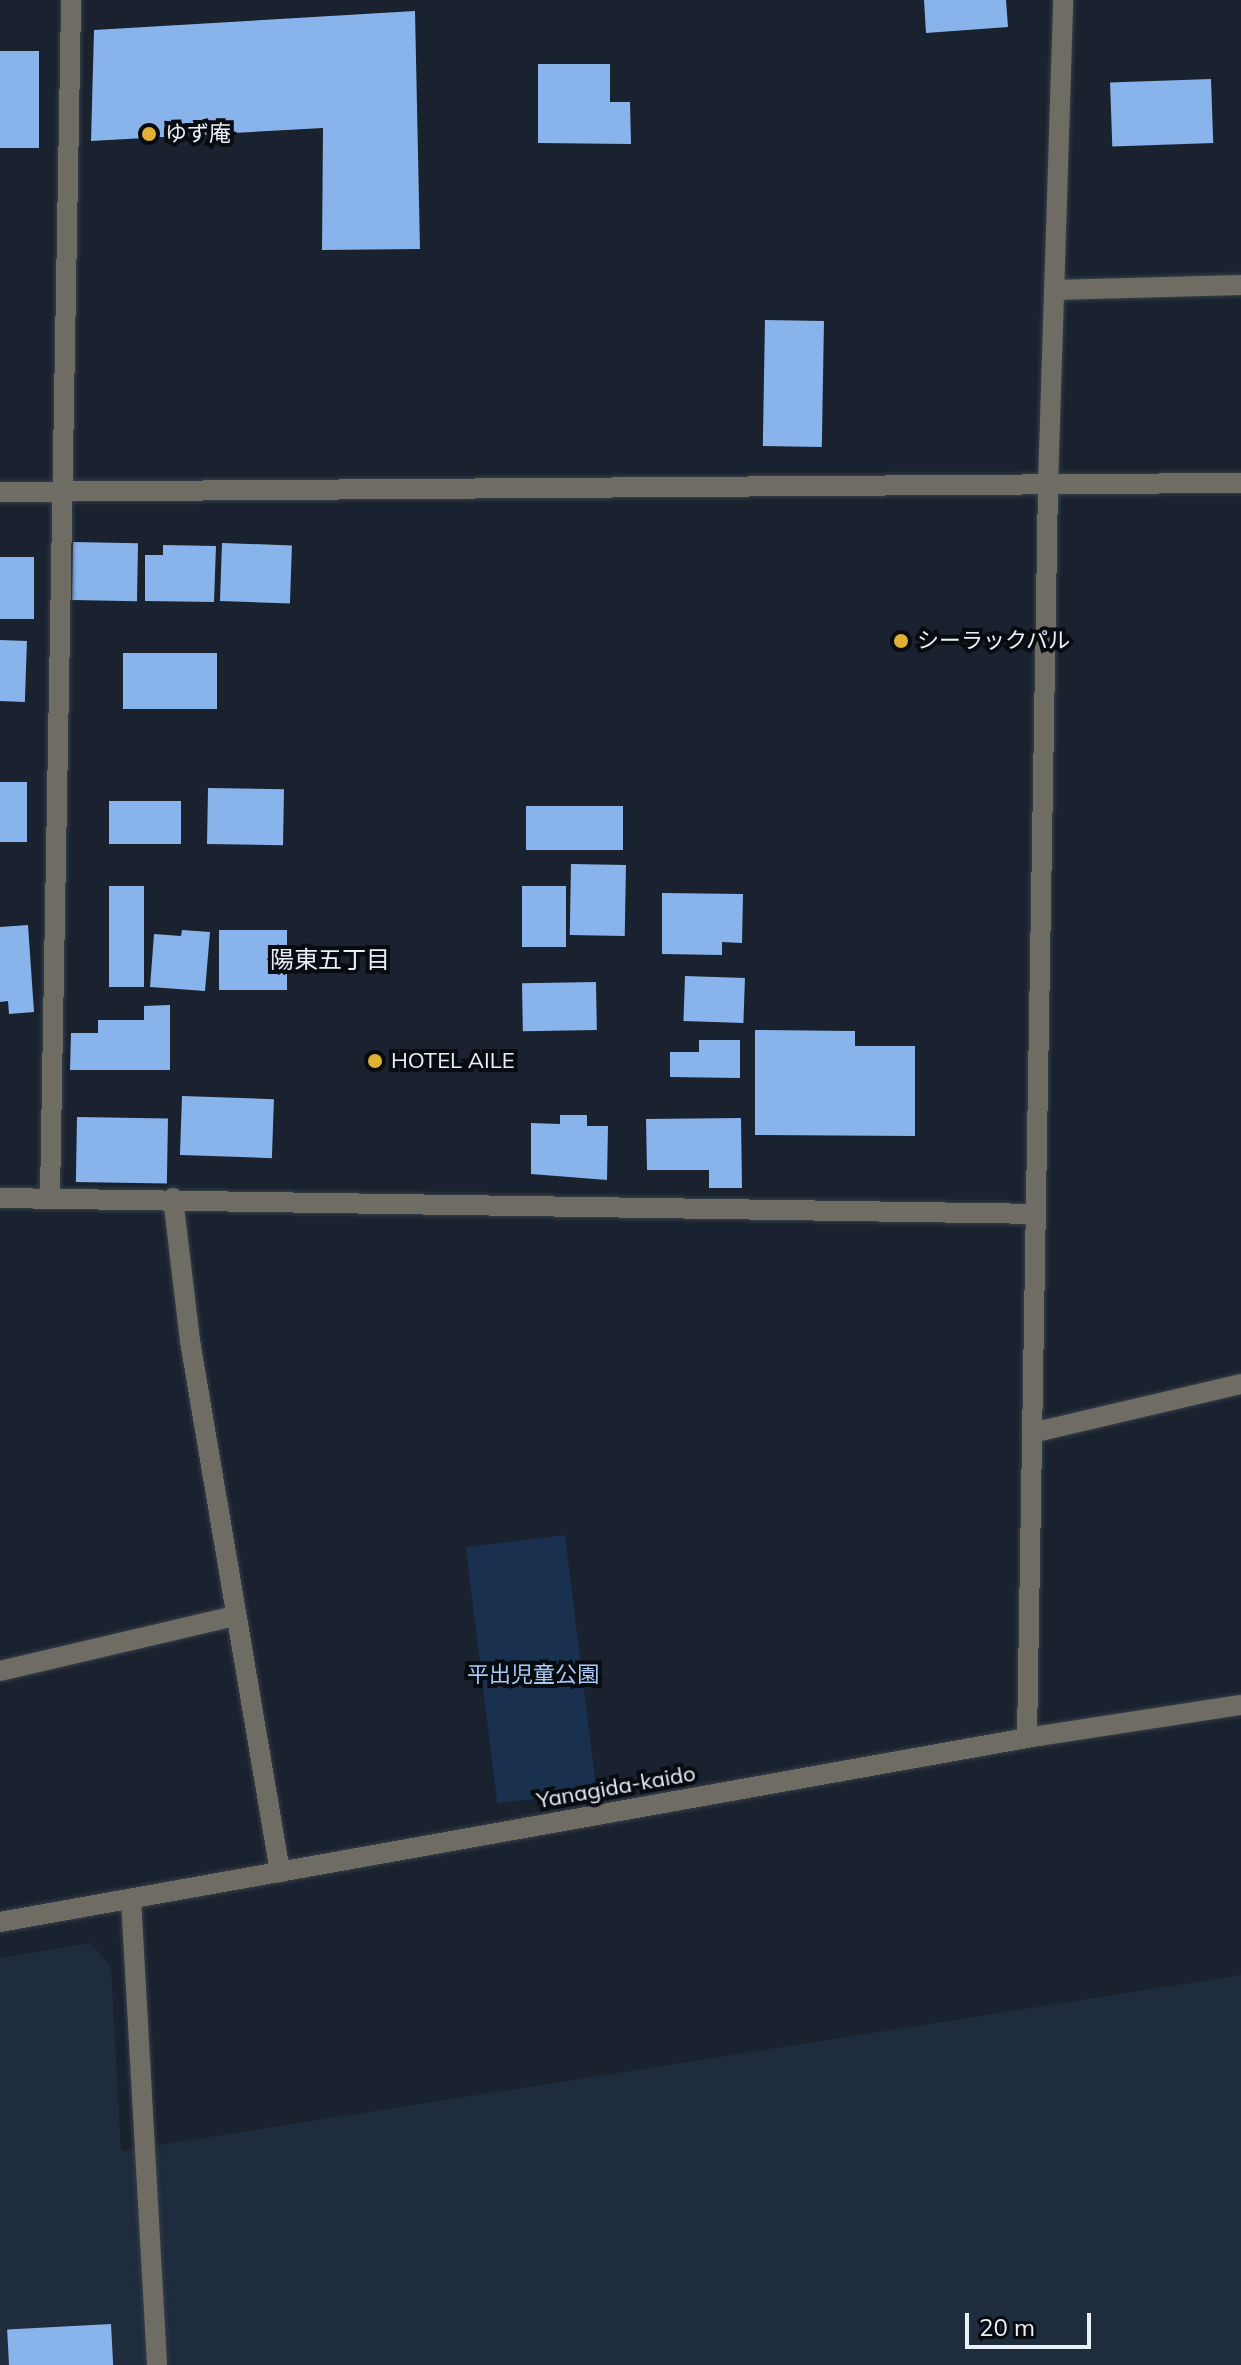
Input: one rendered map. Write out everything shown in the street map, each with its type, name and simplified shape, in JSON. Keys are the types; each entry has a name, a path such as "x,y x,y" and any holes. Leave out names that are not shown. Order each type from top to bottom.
{"street":[{"path":"50,1196 71,0"},
{"path":"1027,1738 1048,485 1063,0"},
{"path":"1054,290 1241,285"},
{"path":"0,492 1241,483"},
{"path":"0,1198 50,1196 1036,1214"},
{"path":"173,1198 190,1341 280,1872"},
{"path":"1032,1433 1241,1384"},
{"path":"0,1671 235,1616"},
{"name":"Yanagida-kaido","path":"0,1922 1027,1738 1241,1705"},
{"path":"131,1899 157,2365"}],"shaded area":[{"path":"90,1943 111,1966 121,2151 1241,1975 1241,2365 0,2365 0,1958"}],"green space":[{"name":"平出児童公園","path":"565,1535 596,1791 497,1803 466,1547"}],"building":[{"path":"924,0 1006,0 1008,27 926,33"},
{"name":"ゆず庵","path":"415,11 420,249 322,250 323,128 91,141 94,30"},
{"path":"0,51 39,51 39,148 0,148"},
{"path":"538,64 610,64 610,102 630,102 631,144 538,143"},
{"path":"1211,79 1213,143 1112,146 1110,83"},
{"path":"765,320 824,321 822,447 763,446"},
{"path":"73,542 138,543 137,601 72,600"},
{"path":"222,543 292,545 290,603 220,601"},
{"path":"163,545 216,546 214,602 145,601 145,555 163,555"},
{"path":"0,557 34,557 34,619 0,619"},
{"path":"0,640 27,641 25,702 0,701"},
{"path":"123,653 217,653 217,709 123,709"},
{"path":"0,782 27,782 27,842 0,842"},
{"path":"208,788 284,789 283,845 207,844"},
{"path":"109,801 181,801 181,844 109,844"},
{"path":"526,806 623,806 623,850 526,850"},
{"path":"571,864 626,865 625,936 570,935"},
{"path":"109,886 144,886 144,987 109,987"},
{"path":"522,886 566,886 566,947 522,947"},
{"path":"662,893 743,894 742,943 722,942 722,955 662,954"},
{"path":"28,925 34,1012 9,1014 8,1001 0,1002 0,927"},
{"path":"182,930 210,932 205,991 150,987 154,934 181,936"},
{"path":"219,930 287,930 287,990 219,990"},
{"path":"685,976 745,978 743,1023 683,1021"},
{"path":"596,982 597,1030 523,1031 522,983"},
{"path":"170,1005 170,1070 70,1070 71,1033 98,1033 98,1020 144,1020 144,1006"},
{"path":"755,1030 855,1031 855,1046 915,1046 915,1136 755,1135"},
{"path":"699,1040 740,1040 740,1078 670,1077 670,1052 699,1052"},
{"path":"182,1096 274,1099 272,1158 180,1155"},
{"path":"560,1115 587,1115 587,1126 608,1126 607,1180 531,1174 531,1123 560,1124"},
{"path":"77,1117 168,1119 167,1184 76,1182"},
{"path":"741,1118 742,1188 709,1188 709,1170 647,1170 646,1119"},
{"path":"111,2324 113,2365 9,2365 7,2329"}],"place":[{"name":"ゆず庵","path":"149,134"},
{"name":"シーラックパル","path":"901,641"},
{"name":"HOTEL AILE","path":"375,1061"}],"district":[{"name":"陽東五丁目","path":"330,960"}]}
